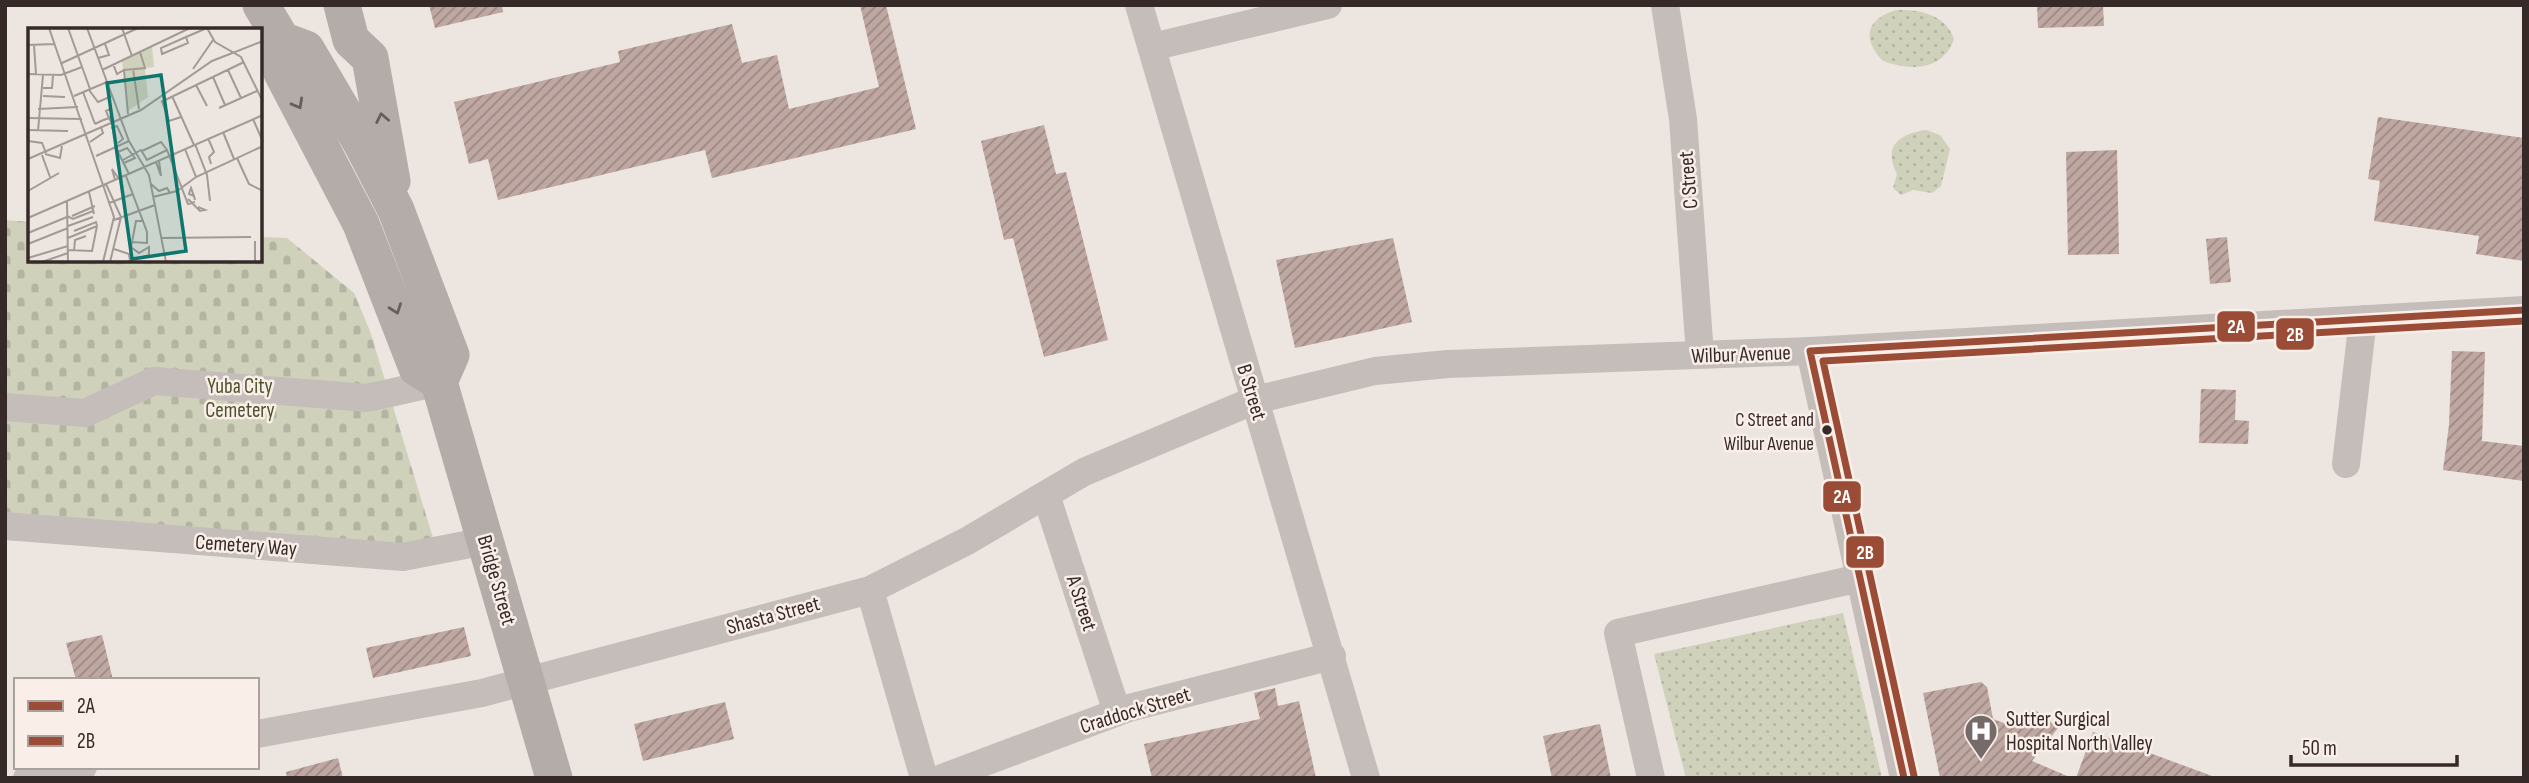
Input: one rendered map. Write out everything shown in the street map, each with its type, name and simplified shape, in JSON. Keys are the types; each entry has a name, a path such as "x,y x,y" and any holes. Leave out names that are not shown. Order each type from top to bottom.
{"main road":[{"path":"261,5 282,40 281,71 362,224 417,368 439,382 451,355 396,210 343,109 306,49 282,40"},
{"path":"342,5 351,40 370,58 389,153 396,210"},
{"name":"Bridge Street","path":"439,382 554,778"}],"street":[{"name":"B Street","path":"1139,5 1366,778"},
{"path":"1152,47 1328,5"},
{"name":"C Street","path":"1665,5 1683,119 1700,355"},
{"name":"Wilbur Avenue","path":"1255,400 1376,371 1448,364 1810,351 2524,310"},
{"path":"2346,464 2363,319"},
{"path":"1810,351 1904,778"},
{"path":"5,407 85,413 154,381 367,398 439,382"},
{"name":"Shasta Street","path":"259,734 482,693 870,590 967,541 1084,472 1255,400"},
{"name":"A Street","path":"1045,495 1117,712"},
{"name":"Cemetery Way","path":"5,526 403,557 486,541"},
{"path":"1651,778 1618,633 1860,578"},
{"path":"870,590 924,778"},
{"name":"Craddock Street","path":"942,778 1117,712 1332,656"},
{"path":"27,778 73,769"}],"green space":[{"path":"1896,10 1922,12 1945,24 1954,39 1949,50 1934,63 1925,66 1904,66 1883,61 1872,45 1870,31 1878,19"},
{"path":"1926,130 1940,135 1950,149 1941,186 1932,193 1913,190 1901,195 1893,188 1897,174 1893,165 1893,149 1901,139"},
{"name":"Yuba City Cemetery","path":"5,220 28,222 28,262 262,262 262,237 287,238 354,293 370,331 433,538 402,547 5,519"},
{"path":"1843,613 1882,778 1686,778 1654,654"}],"building":[{"path":"429,5 502,5 503,12 435,28"},
{"path":"860,5 886,5 916,129 712,178 705,150 498,200 488,159 469,164 454,102 620,62 618,51 732,24 742,63 777,55 789,109 879,87"},
{"path":"2037,5 2103,5 2104,26 2038,28"},
{"path":"2378,117 2524,138 2524,261 2476,254 2479,236 2374,221 2380,181 2368,179"},
{"path":"1044,125 1056,174 1066,172 1108,340 1044,357 1013,238 1004,240 981,141"},
{"path":"2117,150 2119,254 2068,255 2066,152"},
{"path":"2227,237 2231,282 2210,284 2206,239"},
{"path":"1393,238 1412,322 1295,348 1276,260"},
{"path":"2452,351 2485,352 2482,441 2524,446 2524,481 2443,470 2449,425"},
{"path":"2201,389 2236,390 2235,420 2249,421 2248,444 2199,443"},
{"path":"464,627 471,656 373,678 366,648"},
{"path":"102,635 113,678 75,678 66,643"},
{"path":"1981,682 1987,687 1993,719 2015,727 2028,711 2035,710 2058,728 2032,761 2072,778 1940,778 1923,693"},
{"path":"1275,688 1278,706 1299,701 1316,778 1152,778 1144,744 1260,719 1254,693"},
{"path":"725,702 734,739 643,761 634,724"},
{"path":"1600,724 1611,778 1552,778 1543,736"},
{"path":"2093,732 2212,776 2076,778"},
{"path":"338,758 343,778 287,778 286,772"}],"transit line":[{"name":"2A","path":"1904,778 1810,351 2524,310"},
{"name":"2B","path":"1914,776 1823,361 2524,321"}],"place":[{"name":"C Street and Wilbur Avenue","path":"1827,430"},
{"name":"Sutter Surgical Hospital North Valley","path":"1981,761"}]}
